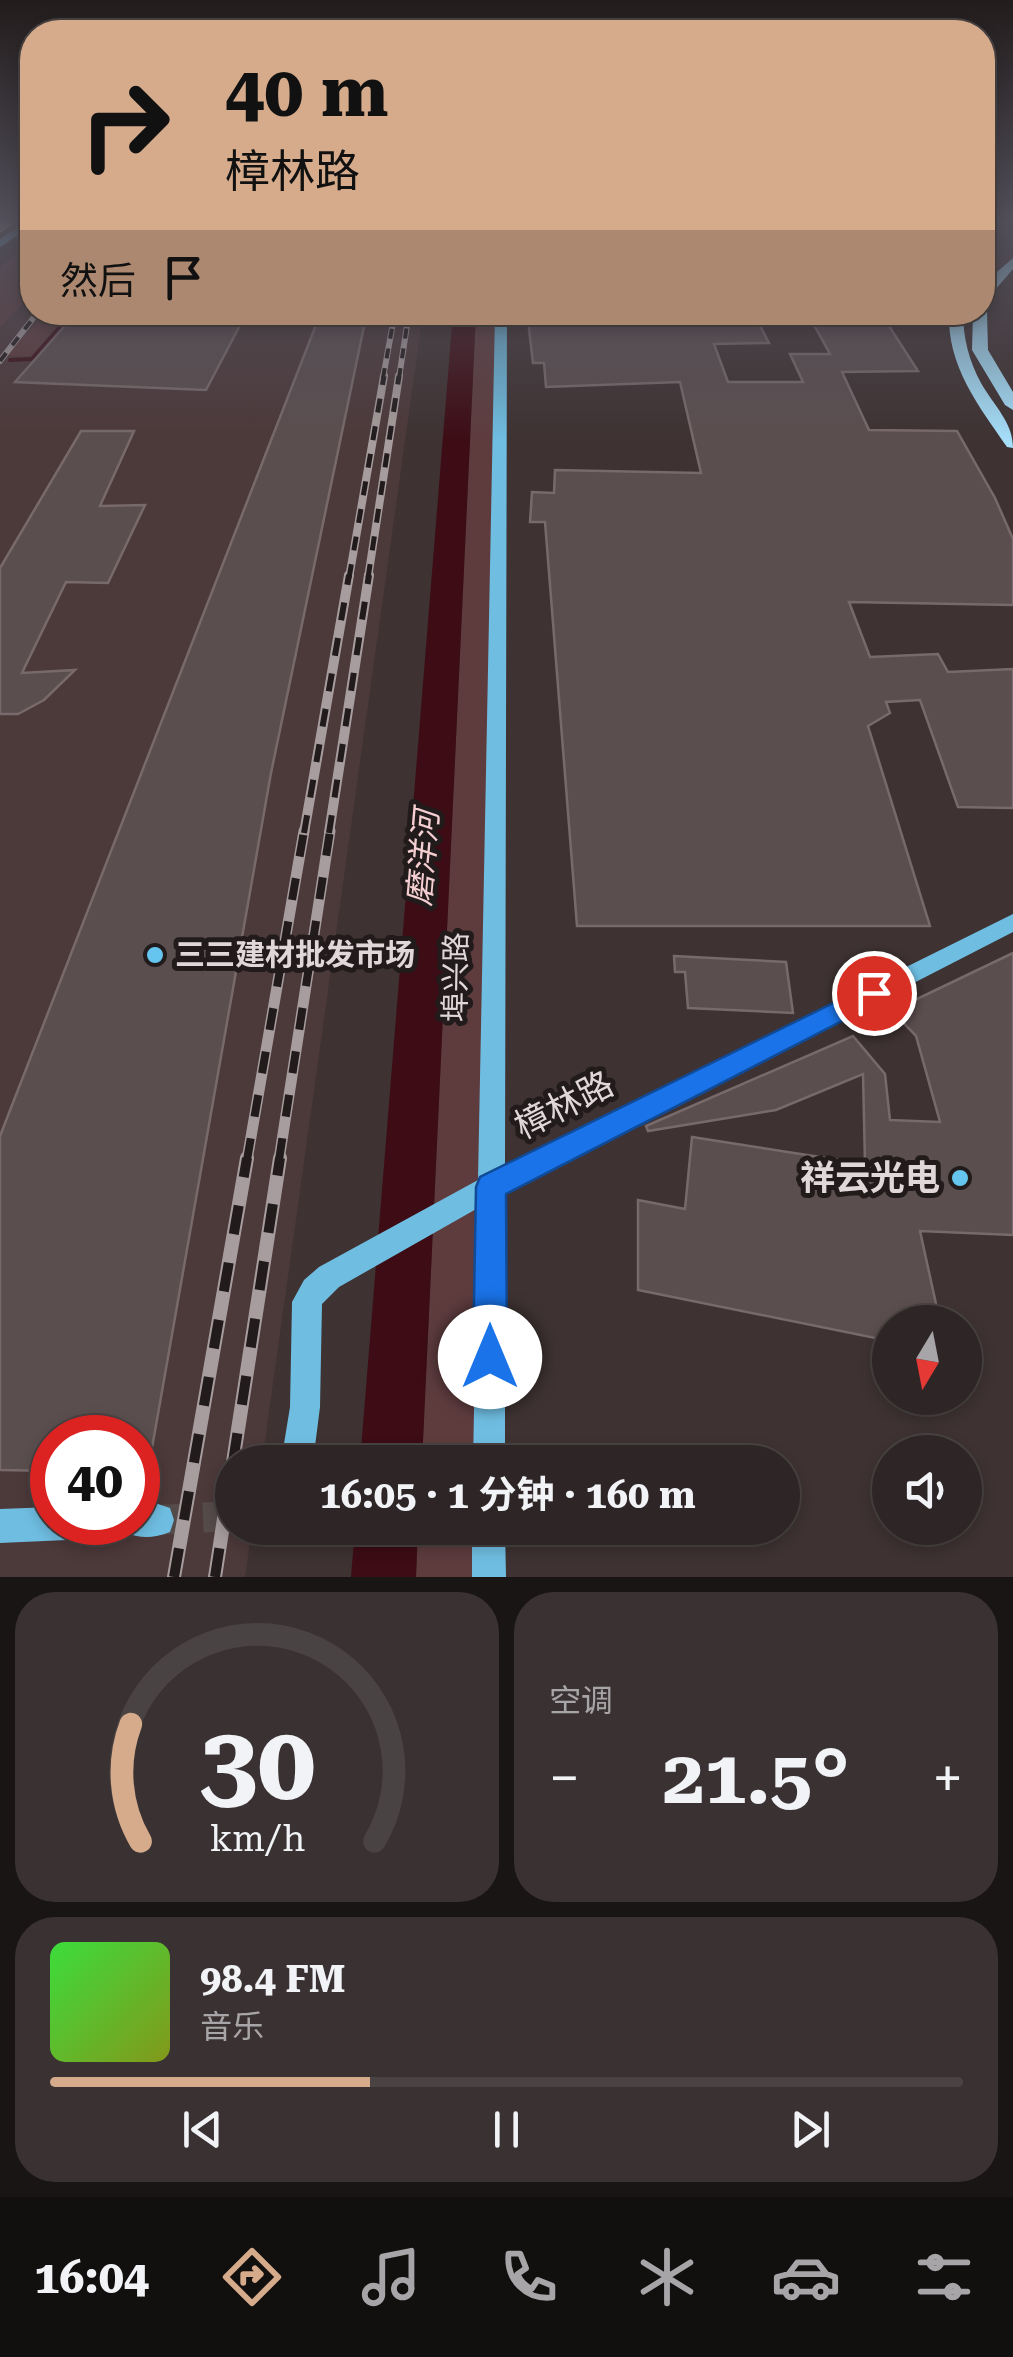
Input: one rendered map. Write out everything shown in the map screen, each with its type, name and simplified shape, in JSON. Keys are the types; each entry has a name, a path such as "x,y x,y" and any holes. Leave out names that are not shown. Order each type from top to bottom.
{"main road":[{"path":"957,325 966,370 1013,443"},
{"path":"980,325 980,350 1013,404"}],"street":[{"name":"埠兴路","path":"489,1445 502,325"},
{"name":"樟林路","path":"299,1445 305,1406 307,1302 314,1290 349,1264 448,1214 491,1187 1013,922"},
{"path":"0,1526 30,1525"},
{"path":"489,1545 489,1577"}],"shaded area":[{"path":"0,295 20,295 20,306 0,328"},
{"path":"20,306 20,325 421,325 264,1445 215,1445 215,1545 250,1545 245,1577 0,1577 0,328"},
{"path":"34,325 58,325 31,356 6,356"},
{"path":"475,325 499,325 480,1445 423,1445"},
{"path":"417,1545 479,1545 479,1577 416,1577"}],"water":[{"name":"磨洋河","path":"452,325 475,325 423,1445 361,1445"},
{"path":"354,1545 417,1545 416,1577 351,1577"}],"building":[{"path":"65,325 240,325 206,390 15,382"},
{"name":"三三建材批发市场","path":"316,325 364,325 271,773 158,1415 30,1415 30,1471 0,1470 0,1136"},
{"path":"529,325 760,325 769,343 714,344 728,382 803,382 790,354 830,354 814,325 888,325 918,371 842,372 869,430 957,431 1013,539 1013,605 849,602 870,657 938,654 948,672 1013,669 1013,808 958,807 920,700 886,702 890,713 868,726 930,926 577,926 545,522 530,522 532,492 554,493 555,470 701,473 680,382 546,387 544,363 533,363"},
{"path":"81,431 134,431 100,506 145,505 108,583 66,582 22,673 75,670 44,700 18,714 0,714 0,568"},
{"path":"1013,953 1013,1235 920,1231 936,1305 872,1305 872,1337 638,1290 638,1200 685,1209 692,1137 865,1164 863,1074 776,1110 648,1131 646,1126 853,1036 885,1074 890,1120 940,1122 916,1036 892,1011"},
{"path":"674,956 786,962 793,1013 688,1008 685,972 675,972"}],"waterway":[{"path":"10,360 32,359 62,325"}],"tunnel":[{"path":"160,1520 215,1517"}],"railway":[{"path":"0,361 28,325"},
{"path":"383,378 393,325"},
{"path":"399,378 407,325"},
{"path":"349,578 384,376"},
{"path":"368,578 399,376"},
{"path":"304,833 349,575"},
{"path":"329,833 369,575"},
{"path":"247,1160 304,831"},
{"path":"279,1160 330,831"},
{"path":"174,1577 247,1158"},
{"path":"236,1445 280,1158"},
{"path":"215,1577 220,1545"}],"place":[{"name":"三三建材批发市场","path":"155,955"},
{"name":"祥云光电","path":"960,1178"}],"route":[{"path":"490,1357 491,1187 874,993"}]}
